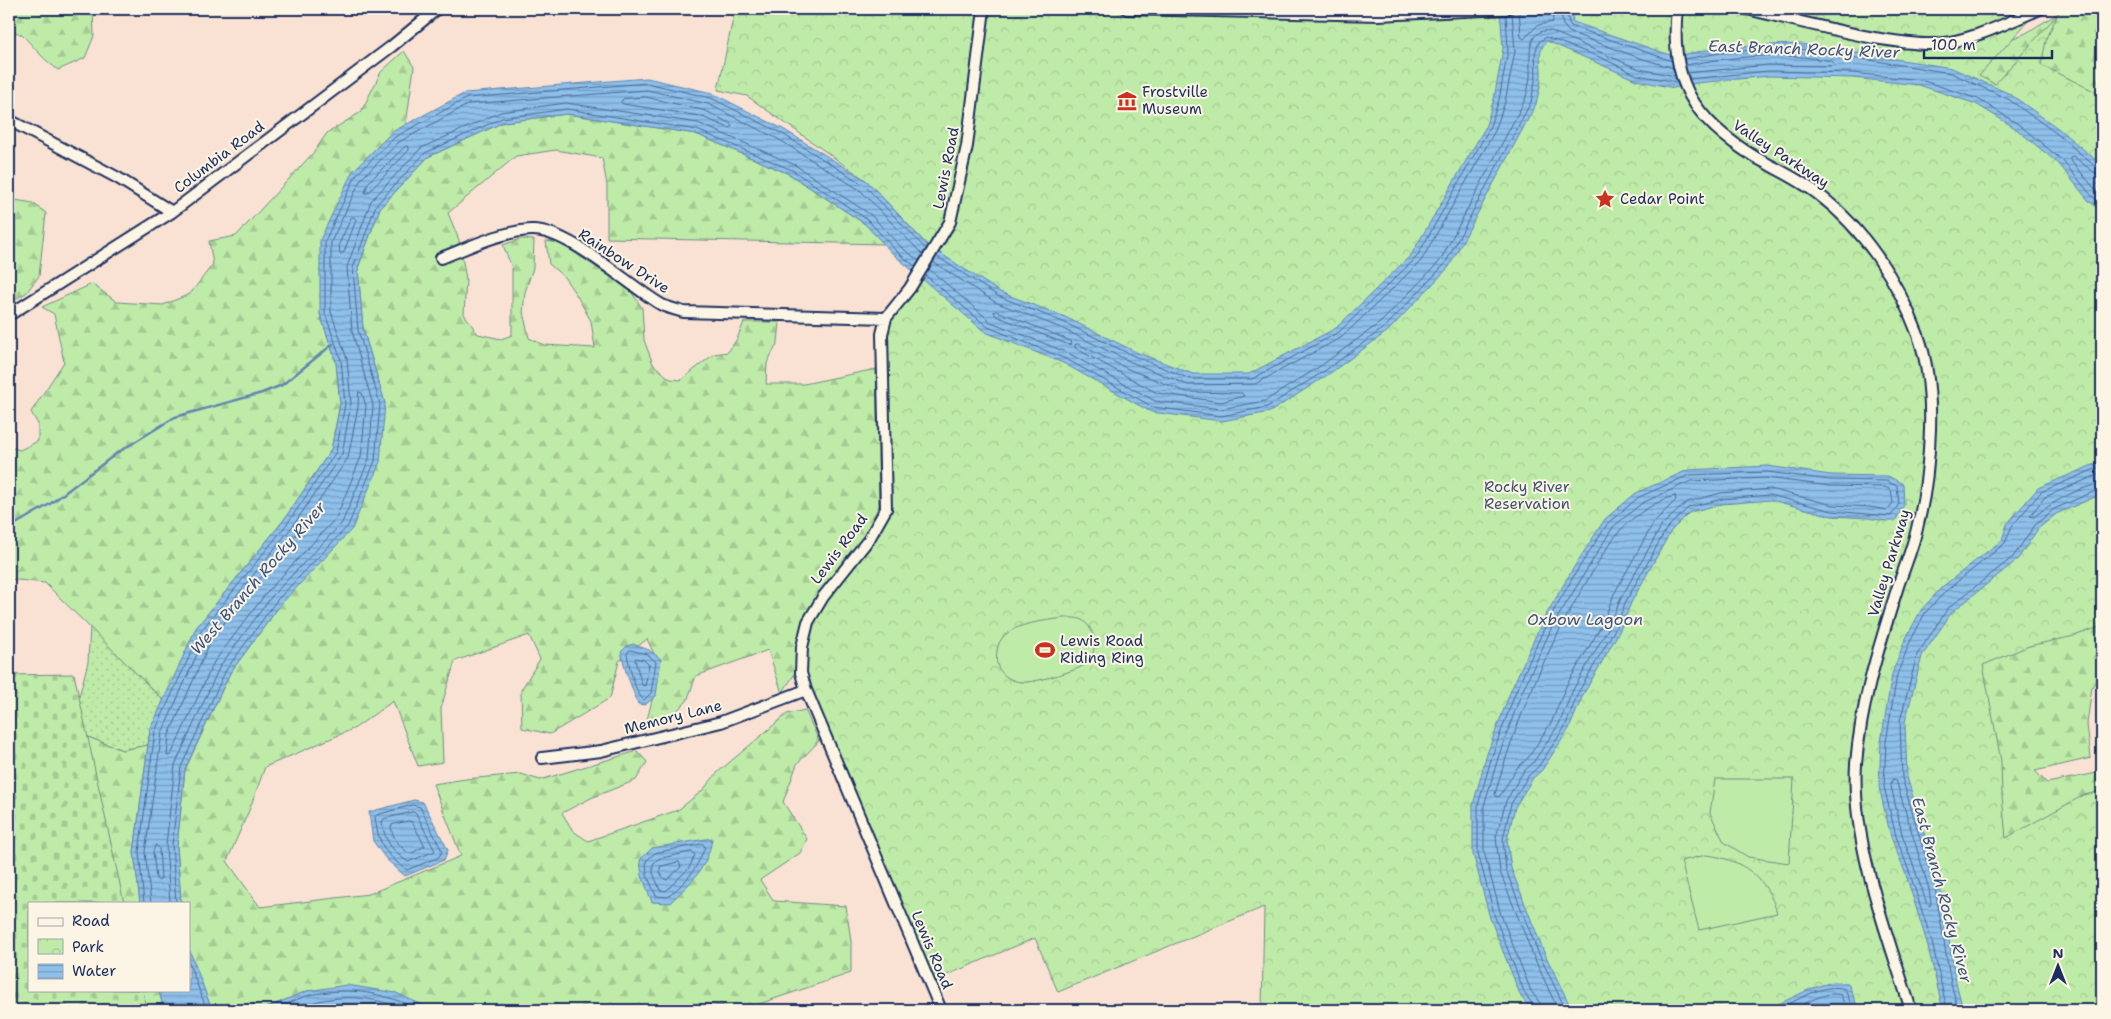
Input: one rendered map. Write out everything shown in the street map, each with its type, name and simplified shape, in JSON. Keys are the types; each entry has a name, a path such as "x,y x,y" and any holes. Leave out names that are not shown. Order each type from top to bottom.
{"street":[{"name":"Columbia Road","path":"9,315 172,212 392,46 437,9"},
{"name":"Lewis Road","path":"941,1010 806,690 801,673 802,647 808,622 822,597 869,539 886,510 882,334 886,318 910,288 950,222 965,156 984,9"},
{"path":"1127,9 1378,15 1506,9"},
{"name":"Valley Parkway","path":"1677,9 1674,34 1675,53 1686,90 1704,118 1727,138 1819,195 1846,220 1883,264 1906,308 1918,336 1926,364 1931,393 1929,457 1918,525 1870,678 1861,726 1856,768 1857,803 1863,847 1912,1010"},
{"path":"1747,9 1859,35 1908,44 1935,44 1964,39 1986,32 2040,9"},
{"path":"9,120 118,178 172,212"},
{"name":"Rainbow Drive","path":"441,258 489,239 532,229 553,234 584,251 663,305 684,312 886,318"},
{"name":"Memory Lane","path":"542,758 601,751 721,722 806,690"}],"green space":[{"path":"9,9 93,9 94,36 85,58 58,70 23,36 9,31"},
{"name":"Rocky River Reservation","path":"735,9 2039,9 1979,76 1995,84 2057,15 2046,41 2041,65 2102,95 2102,626 2074,636 2029,646 1983,665 2001,761 2006,838 2084,795 2102,791 2102,1010 1262,1010 1264,907 1058,992 1035,938 928,983 801,677 811,611 889,517 881,338 933,251 867,181 747,96 718,90"},
{"path":"2065,9 2102,9 2102,165 1692,25 1996,45 2026,33"},
{"path":"404,51 414,67 406,125 392,133 320,314 336,362 340,404 331,450 283,521 196,628 164,701 45,583 9,579 9,447 20,450 38,441 38,424 31,412 64,362 54,314 42,307 92,284 117,302 163,305 190,294 213,264 209,241 236,236 314,152 327,133 361,112 381,72"},
{"path":"567,114 696,134 789,174 865,224 884,244 607,238 607,185 602,158 556,150 516,156 448,213 459,240 466,279 464,314 478,334 501,339 512,335 512,268 503,245 521,239 534,240 533,268 525,292 523,312 529,338 544,345 595,348 591,321 564,277 549,264 546,241 560,243 630,290 642,308 644,340 653,364 670,379 681,380 714,354 728,352 737,339 744,322 780,322 778,342 767,363 766,384 804,384 876,369 879,505 865,537 808,610 794,675 782,693 768,650 696,676 687,701 669,718 647,720 653,696 657,660 647,639 619,661 610,698 550,734 522,728 521,690 540,659 529,635 455,661 441,708 443,762 418,766 393,701 355,728 265,767 227,861 260,907 369,894 461,856 433,784 521,774 540,780 637,751 647,762 636,780 591,798 562,813 573,831 588,841 678,810 702,791 718,772 787,714 805,710 819,741 797,764 783,802 807,839 800,853 760,880 774,901 846,906 851,941 851,973 744,1009 706,1004 694,1010 433,1010 396,993 307,991 261,1010 212,1010 190,952 190,902 181,902 177,846 185,770 230,673 281,604 385,403 363,329 358,268 380,208 428,157 504,122"},
{"path":"9,199 33,203 46,213 39,276 26,293 9,303"},
{"path":"2102,495 2102,672 2092,687 2087,724 2091,758 2035,771 2047,783 2102,772 2102,1010 1966,1010 1922,656"},
{"name":"Lewis Road Riding Ring","path":"1063,618 1080,619 1091,629 1094,647 1091,658 1087,663 1068,672 1048,678 1022,682 1015,681 1001,672 996,660 1000,642 1005,635 1013,629 1033,623"},
{"path":"90,627 164,701 150,730 148,745 122,750 88,737 72,724 88,662"},
{"path":"74,674 124,902 28,902 28,992 143,992 147,1010 9,1010 9,675"},
{"path":"88,737 122,750 148,745 134,852 140,902 84,902"},
{"path":"1715,779 1794,779 1789,863 1748,857 1724,842 1710,813"},
{"path":"1706,855 1731,861 1751,872 1767,889 1777,913 1699,930 1681,861"},
{"path":"130,992 159,992 162,1003 167,1010 129,1010"}],"water":[{"path":"1500,9 1571,9 1573,22 1673,56 1732,46 1801,44 1952,68 2010,94 2059,129 2102,165 2102,212 2088,200 2059,164 2015,128 1976,104 1919,85 1852,78 1769,76 1697,83 1674,88 1636,80 1547,41 1541,53 1541,79 1536,104 1449,267 1388,331 1329,374 1270,412 1222,421 1151,412 1063,363 985,332 894,255 865,224 789,174 696,134 567,114 504,122 428,157 380,208 358,268 363,329 385,403 380,462 352,529 281,604 230,673 185,769 177,846 181,902 140,902 134,852 150,730 196,628 283,521 331,450 340,404 336,362 320,314 320,240 352,172 392,132 465,93 647,78 712,93 783,129 867,181 926,244 1000,292 1065,317 1136,352 1193,374 1249,374 1336,328 1411,255 1485,128 1494,99 1503,49"},
{"path":"2102,461 2102,495 2056,514 2038,529 2017,560 1952,612 1922,656 1905,722 1907,777 1940,886 1956,982 1963,1010 1943,1010 1927,943 1906,875 1891,837 1879,787 1881,742 1892,674 1904,642 1921,610 1942,587 2002,540 2007,524 2038,488"},
{"name":"Oxbow Lagoon","path":"1767,466 1831,475 1888,476 1903,484 1904,505 1895,521 1886,521 1832,516 1771,500 1722,504 1690,512 1671,531 1631,603 1619,632 1583,695 1569,729 1542,770 1533,778 1515,807 1507,840 1511,868 1543,950 1572,1010 1532,1010 1521,997 1490,918 1473,854 1473,805 1487,754 1511,690 1543,620 1605,519 1636,493 1688,470"},
{"path":"633,644 649,650 661,659 656,696 645,705 638,704 621,652 627,646"},
{"path":"414,800 423,802 448,850 444,860 405,876 386,859 373,841 369,812"},
{"path":"712,838 707,858 691,881 670,903 652,902 642,876 640,860 652,848"},
{"path":"190,952 212,1010 167,1010 162,1003 159,992 190,992"},
{"path":"1832,982 1848,983 1857,1005 1854,1010 1766,1010 1810,989"},
{"path":"347,985 396,993 433,1010 261,1010 307,991"}],"waterway":[{"path":"9,523 14,525 50,504 117,453 175,417 262,393 282,385 333,344"}],"place":[{"name":"Frostville Museum","path":"1127,101"},
{"name":"Cedar Point","path":"1605,199"},
{"name":"Lewis Road Riding Ring","path":"1045,650"}],"water label":[{"name":"East Branch Rocky River","path":"1804,49"},
{"name":"West Branch Rocky River","path":"258,578"},
{"name":"East Branch Rocky River","path":"1942,890"}]}
